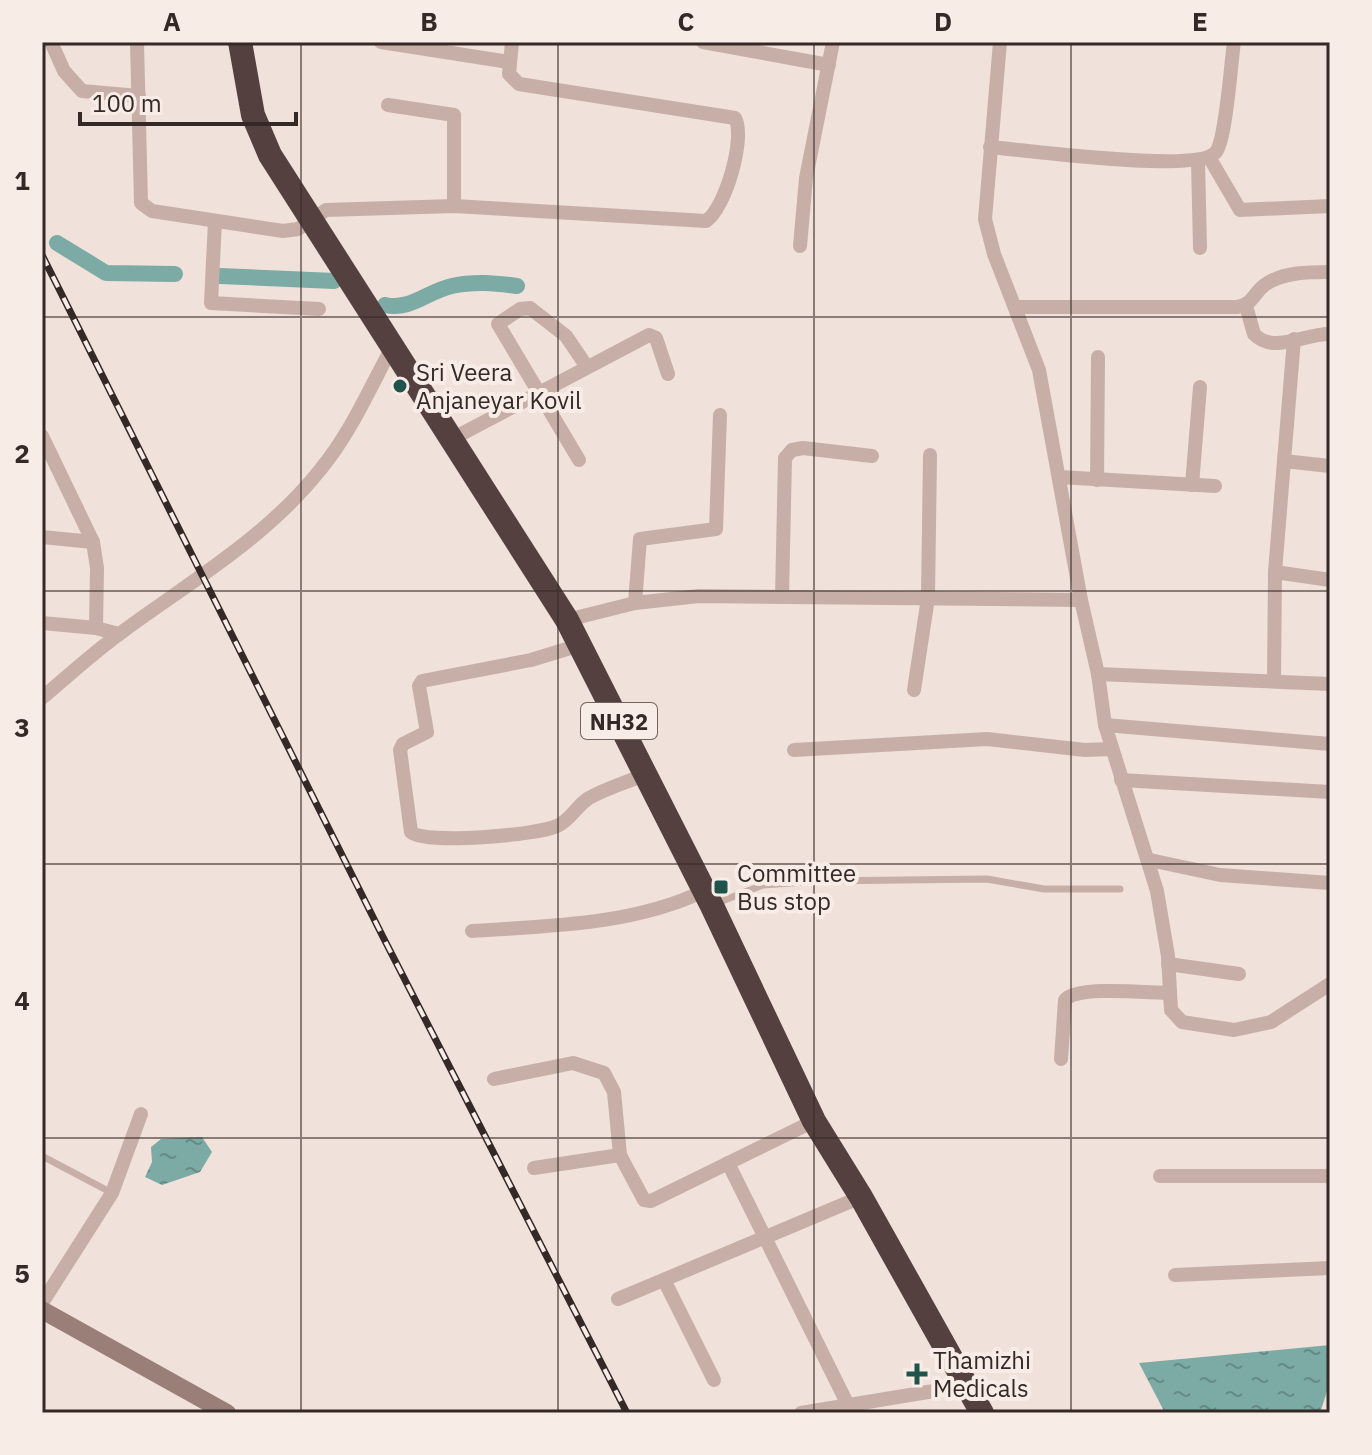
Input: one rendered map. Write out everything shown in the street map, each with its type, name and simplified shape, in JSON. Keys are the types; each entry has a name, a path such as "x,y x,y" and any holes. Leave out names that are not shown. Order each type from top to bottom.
{"highway":[{"name":"NH32","path":"240,42 253,115 270,155 309,221 567,620 708,899 814,1121 861,1197 964,1386 982,1413"}],"main road":[{"path":"42,1310 227,1413"}],"street":[{"path":"51,42 64,71 82,91 139,96"},
{"path":"137,42 141,203 152,211 283,231 298,229 326,210 454,206 706,221 720,209 734,165 739,126 735,118 519,84 509,74 512,42"},
{"path":"381,42 509,62"},
{"path":"703,42 829,65"},
{"path":"800,246 806,178 833,42"},
{"path":"1000,42 985,219 994,254 1039,370 1081,600 1098,674 1105,725 1150,860 1168,964 1171,1010 1182,1022 1234,1030 1271,1022 1330,984"},
{"path":"990,147 1177,163 1204,159 1216,152 1222,136 1234,42"},
{"path":"388,105 454,115 454,206"},
{"path":"1204,159 1240,210 1330,206"},
{"path":"1200,248 1204,159"},
{"path":"215,221 211,303 319,309"},
{"path":"1246,306 1260,289 1279,278 1330,272"},
{"path":"1015,307 1246,306"},
{"path":"1246,306 1254,334 1260,340 1279,344 1330,334"},
{"path":"579,460 498,328 500,320 520,309 530,308 566,336 587,367"},
{"path":"450,440 537,391 651,334 656,338 668,374"},
{"path":"1274,681 1275,572 1294,339"},
{"path":"42,698 119,634 204,575 279,515 321,470 353,421 391,349"},
{"path":"1097,480 1098,357"},
{"path":"1192,485 1200,387"},
{"path":"635,603 640,539 716,529 720,415"},
{"path":"42,436 48,458 93,542 97,568 96,628"},
{"path":"782,597 785,458 792,450 803,448 872,456"},
{"path":"914,690 928,598 930,455"},
{"path":"1284,461 1330,466"},
{"path":"1059,477 1215,486"},
{"path":"42,537 93,542"},
{"path":"1275,572 1330,580"},
{"path":"567,620 635,603 699,596 1081,600"},
{"path":"42,623 96,628 119,634"},
{"path":"580,645 531,660 422,681 419,686 427,734 403,744 400,750 411,832 419,838 472,838 554,828 568,820 590,798 646,774"},
{"path":"1098,674 1330,684"},
{"path":"1105,725 1330,744"},
{"path":"794,750 987,739 1085,750 1112,749"},
{"path":"1121,780 1330,792"},
{"path":"1150,860 1220,875 1330,883"},
{"path":"472,931 597,920 708,899"},
{"path":"1168,964 1239,974"},
{"path":"1061,1059 1065,1000 1068,996 1084,992 1170,993"},
{"path":"494,1079 573,1063 604,1073 614,1092 620,1155 639,1193 644,1200 651,1201 814,1121"},
{"path":"42,1303 112,1193 141,1114"},
{"path":"534,1168 620,1155"},
{"path":"728,1163 848,1405"},
{"path":"1160,1176 1330,1176"},
{"path":"618,1299 861,1197"},
{"path":"1175,1275 1330,1268"},
{"path":"664,1280 714,1380"},
{"path":"801,1413 964,1386"}],"lane":[{"path":"708,899 782,883 987,879 1044,889 1120,889"},
{"path":"42,1156 112,1193"}],"water":[{"path":"202,1137 212,1152 200,1172 162,1185 145,1177 152,1162 151,1147 161,1139"},
{"path":"1330,1345 1330,1382 1320,1413 1165,1413 1139,1363"}],"waterway":[{"path":"57,243 106,273 175,274"},
{"path":"220,276 334,281"},
{"path":"385,305 411,303 443,288 460,284 517,286"}],"railway":[{"path":"42,255 383,937 627,1413"}],"place":[{"name":"Sri Veera Anjaneyar Kovil","path":"400,386"},
{"name":"Committee Bus stop","path":"721,887"},
{"name":"Thamizhi Medicals","path":"917,1374"}]}
